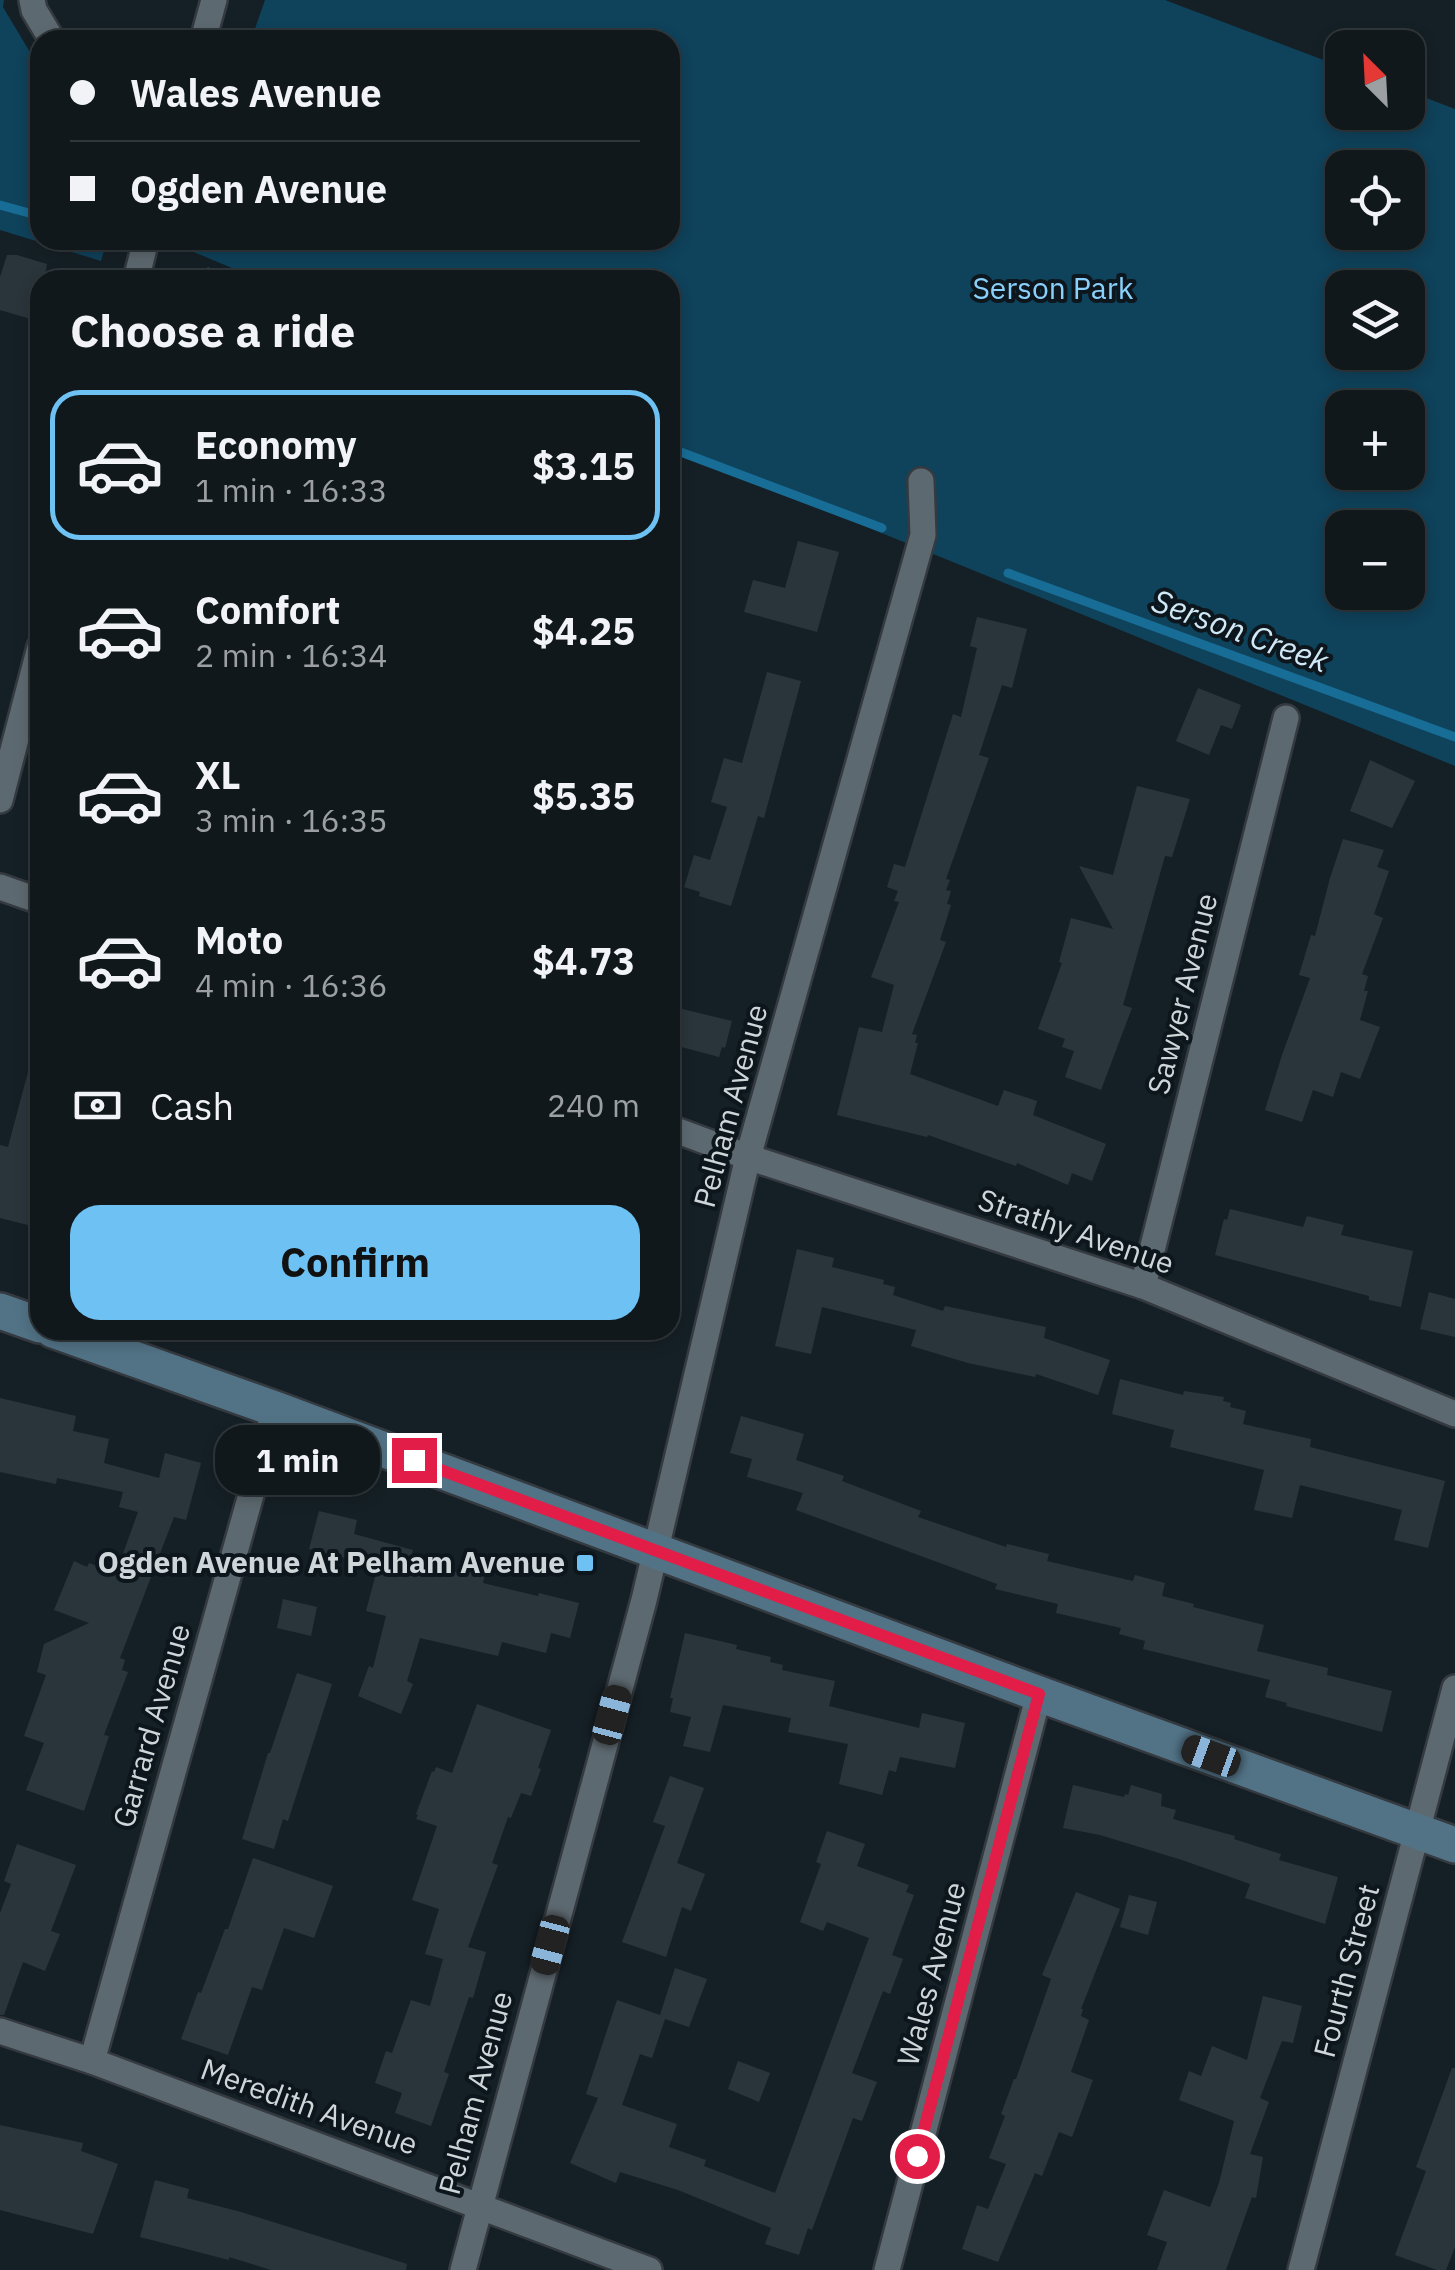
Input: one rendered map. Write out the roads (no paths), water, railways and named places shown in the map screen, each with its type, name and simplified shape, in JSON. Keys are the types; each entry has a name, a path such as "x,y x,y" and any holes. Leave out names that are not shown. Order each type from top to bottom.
{"street":[{"path":"32,0 46,30"},
{"path":"206,30 214,0"},
{"name":"Pelham Avenue","path":"463,2270 644,1600 748,1157 922,535 921,481"},
{"path":"0,800 30,684"},
{"name":"Sawyer Avenue","path":"1143,1286 1286,718"},
{"path":"0,886 30,897"},
{"name":"Strathy Avenue","path":"680,1132 1143,1286 1455,1414"},
{"path":"0,1311 30,1322"},
{"path":"82,1340 1455,1845"},
{"name":"Garrard Avenue","path":"92,2061 275,1409"},
{"name":"Fourth Street","path":"1301,2270 1455,1688"},
{"name":"Wales Avenue","path":"886,2270 1039,1694"},
{"name":"Meredith Avenue","path":"0,2031 92,2061 649,2270"}],"waterway":[{"name":"Serson Creek","path":"0,205 30,213"},
{"name":"Serson Creek","path":"680,452 882,528"},
{"name":"Serson Creek","path":"1008,573 1455,737"}],"place":[{"name":"Ogden Avenue At Pelham Avenue","path":"585,1563"}],"park label":[{"name":"Serson Park","path":"1053,289"}]}
